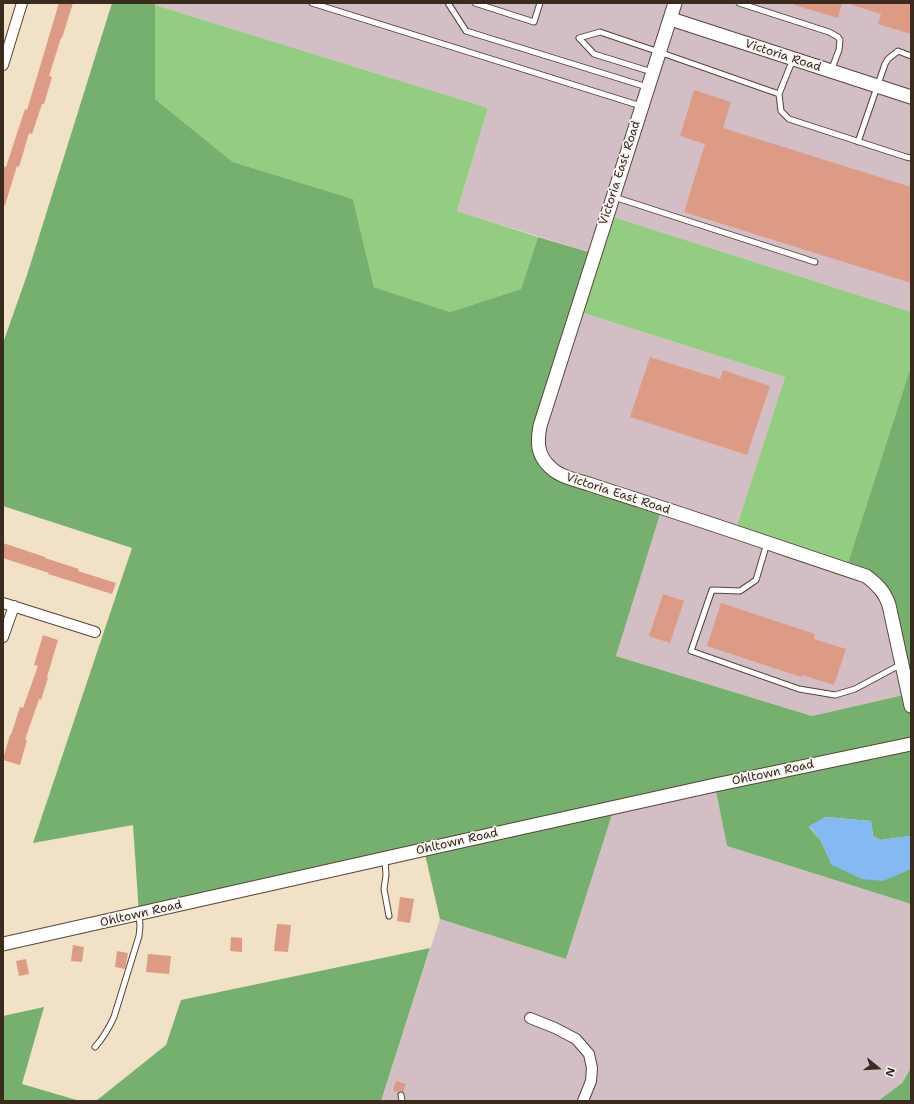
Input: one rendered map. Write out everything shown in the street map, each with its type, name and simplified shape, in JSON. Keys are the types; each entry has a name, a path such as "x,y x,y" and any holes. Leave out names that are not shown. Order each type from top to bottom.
{"street":[{"path":"3,65 22,3"},
{"path":"671,18 675,3"},
{"name":"Victoria East Road","path":"671,18 540,426 538,438 540,454 544,462 564,476 866,576 882,589 887,598 911,706"},
{"name":"Victoria Road","path":"671,18 911,97"},
{"path":"3,603 95,632"},
{"path":"3,637 14,606"},
{"name":"Ohltown Road","path":"3,944 385,859 444,844 911,744"},
{"path":"530,1018 555,1028 576,1039 589,1054 592,1068 591,1081 583,1101"}],"lane":[{"path":"312,3 642,106"},
{"path":"448,3 466,31 648,87"},
{"path":"475,3 534,22 540,3"},
{"path":"739,3 829,32 838,37 840,40 839,50 831,71"},
{"path":"653,73 594,54 579,38 600,32 779,94"},
{"path":"858,142 888,59 898,52 911,56"},
{"path":"793,59 779,94 781,111 789,119 911,158"},
{"path":"613,197 815,262"},
{"path":"767,543 756,580 740,591 712,590 691,651 799,689 835,695 855,689 902,665"},
{"path":"385,859 386,875 384,889 389,916"},
{"path":"95,1047 104,1038 114,1017 139,936 139,914"}],"shaded area":[{"path":"155,3 911,3 911,312 607,215 595,254 457,211 488,108 155,5"},
{"path":"577,311 785,377 735,532 882,589 908,694 812,716 616,656 662,508 564,476 538,446"},
{"path":"715,785 727,846 911,904 911,1068 902,1083 878,1101 381,1101 440,919 566,959 614,807"}],"green space":[{"path":"112,3 155,3 155,99 233,162 353,199 374,287 450,312 521,289 538,237 595,254 540,426 544,462 662,508 616,656 812,716 908,694 887,598 846,569 911,366 911,836 880,840 873,836 871,821 826,817 809,827 821,841 832,865 911,869 911,904 727,846 715,786 614,808 566,959 440,919 424,850 139,914 133,825 33,843 132,548 3,506 3,343 27,275"},
{"path":"155,5 488,108 457,211 538,237 521,289 450,312 374,287 353,199 233,162 155,99"},
{"path":"607,215 911,312 911,366 846,569 735,532 785,377 577,311"},
{"path":"430,948 381,1101 96,1101 166,1045 181,1000"},
{"path":"44,1007 22,1084 80,1101 3,1101 3,1016"},
{"path":"911,1068 911,1101 878,1101 902,1083"}],"water":[{"path":"826,817 871,821 873,836 880,840 911,836 911,869 883,881 862,879 832,865 821,841 809,826"}],"building":[{"path":"59,3 73,3 49,76 52,77 44,104 42,104 32,134 29,133 19,167 17,166 5,205 3,205 3,166 6,167 25,109 27,110"},
{"path":"794,3 842,3 838,18 794,5"},
{"path":"852,3 911,3 911,34 878,24 881,14 852,5"},
{"path":"694,90 731,102 723,128 911,187 911,283 684,212 705,144 680,136"},
{"path":"650,357 720,379 723,370 770,386 747,455 630,417"},
{"path":"3,543 79,569 78,571 116,583 112,594 3,558"},
{"path":"663,594 684,601 670,643 649,636"},
{"path":"721,603 815,634 814,639 846,649 834,685 802,675 801,677 707,646"},
{"path":"43,635 58,640 41,700 39,699 25,740 27,740 20,765 3,759 20,707 23,708 38,666 34,665"},
{"path":"400,897 414,899 410,923 397,921"},
{"path":"277,924 291,925 288,952 274,951"},
{"path":"231,937 242,938 242,952 230,951"},
{"path":"73,945 84,947 82,962 71,961"},
{"path":"117,951 128,953 125,969 115,967"},
{"path":"148,954 171,956 169,974 146,972"},
{"path":"26,959 29,974 19,976 16,961"},
{"path":"396,1081 406,1084 403,1092 393,1091"}]}
